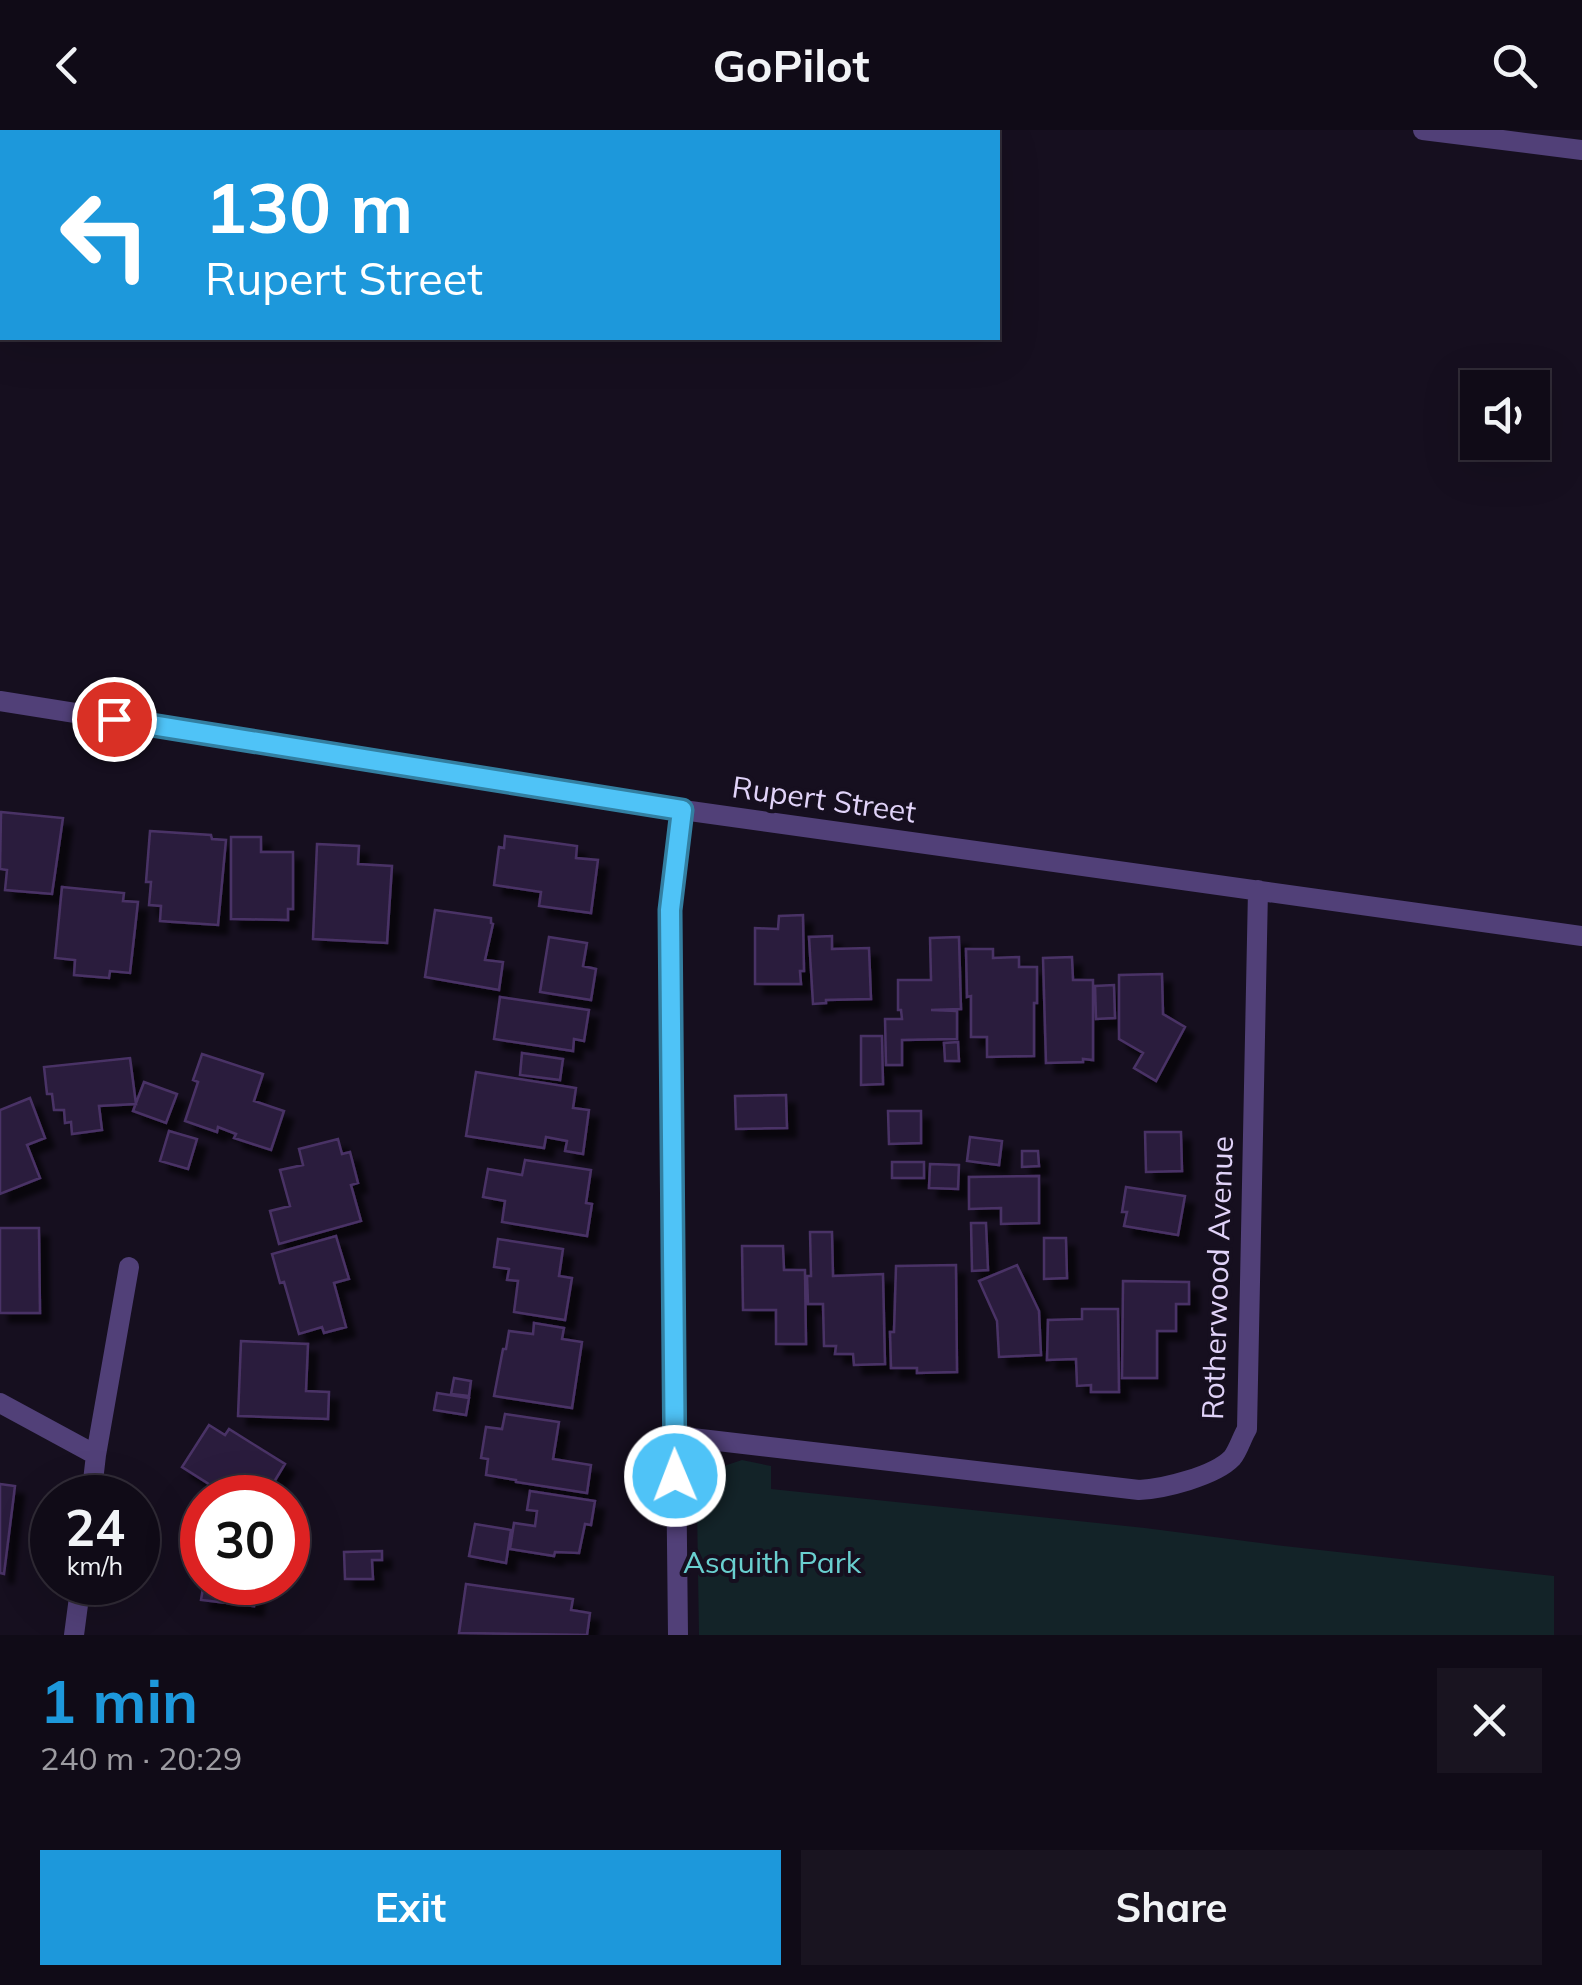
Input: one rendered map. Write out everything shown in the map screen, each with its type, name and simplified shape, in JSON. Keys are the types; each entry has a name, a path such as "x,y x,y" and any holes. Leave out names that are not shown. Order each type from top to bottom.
{"street":[{"path":"1423,130 1582,150"},
{"name":"Rupert Street","path":"0,701 682,810 1582,936"},
{"path":"678,1635 670,910 682,810"},
{"name":"Rotherwood Avenue","path":"675,1436 1139,1490 1206,1474 1232,1458 1247,1429 1258,890"},
{"path":"94,1475 129,1267"},
{"path":"0,1403 96,1455"},
{"path":"74,1635 78,1605"}],"green space":[{"name":"Asquith Park","path":"742,1460 771,1466 771,1489 1554,1576 1554,1635 699,1635 697,1506 724,1466"}],"building":[{"path":"1,812 63,818 52,894 5,890 7,870 0,869"},
{"path":"150,831 211,835 212,839 226,840 218,925 160,921 161,906 149,905 151,882 146,882"},
{"path":"505,836 577,846 576,858 598,860 591,913 539,906 541,892 494,885 499,847 504,848"},
{"path":"231,837 261,837 261,852 293,852 293,909 288,909 288,920 231,919"},
{"path":"317,844 359,846 358,864 392,866 387,943 313,939"},
{"path":"62,887 124,893 123,901 138,902 130,973 110,971 109,978 74,975 75,960 55,958"},
{"path":"435,910 491,918 485,960 503,962 499,990 425,977"},
{"path":"803,915 801,984 755,984 755,928 778,929 779,916"},
{"path":"832,936 832,949 869,948 871,999 813,1004 809,937"},
{"path":"549,937 587,943 583,966 596,969 591,1000 540,992"},
{"path":"959,937 961,1009 931,1010 957,1011 957,1039 902,1040 902,1065 886,1065 885,1019 902,1019 898,1010 898,980 931,980 930,938"},
{"path":"966,949 993,949 993,958 1019,957 1019,967 1037,967 1034,1056 987,1057 987,1037 971,1037"},
{"path":"1072,957 1073,980 1093,980 1093,1060 1046,1063 1043,958"},
{"path":"1162,974 1163,1014 1185,1027 1156,1081 1134,1068 1143,1053 1119,1039 1119,975"},
{"path":"1114,985 1115,1018 1096,1019 1095,986"},
{"path":"500,997 589,1010 584,1041 574,1039 573,1051 494,1039"},
{"path":"861,1036 882,1036 883,1084 861,1085"},
{"path":"958,1042 959,1061 945,1061 944,1043"},
{"path":"522,1053 563,1059 560,1080 520,1075"},
{"path":"202,1054 263,1074 254,1101 284,1111 271,1150 234,1138 236,1134 218,1127 217,1132 185,1121 198,1082 193,1080"},
{"path":"130,1058 136,1104 99,1106 102,1130 72,1134 71,1122 65,1123 64,1110 54,1110 52,1094 47,1094 44,1067"},
{"path":"476,1072 576,1088 573,1108 589,1110 583,1154 565,1151 567,1141 546,1137 544,1148 466,1136"},
{"path":"144,1082 177,1094 166,1123 133,1111"},
{"path":"786,1095 787,1128 736,1129 735,1096"},
{"path":"30,1098 45,1138 27,1145 40,1178 0,1194 0,1110"},
{"path":"888,1111 921,1111 921,1143 889,1144"},
{"path":"169,1131 197,1139 188,1169 160,1161"},
{"path":"1145,1132 1181,1132 1182,1171 1146,1172"},
{"path":"970,1137 1002,1141 999,1165 967,1161"},
{"path":"338,1139 342,1154 350,1152 358,1183 351,1185 361,1221 279,1244 270,1211 290,1206 280,1170 303,1165 299,1149"},
{"path":"1022,1151 1038,1151 1039,1166 1022,1167"},
{"path":"525,1160 591,1170 586,1203 592,1204 587,1236 502,1222 505,1201 483,1197 488,1169 522,1175"},
{"path":"892,1162 924,1162 924,1178 892,1178"},
{"path":"930,1164 959,1165 958,1189 929,1188"},
{"path":"1039,1176 1039,1223 1001,1224 1001,1208 969,1209 969,1177"},
{"path":"1126,1187 1185,1196 1178,1235 1124,1226"},
{"path":"971,1223 986,1223 988,1270 972,1271"},
{"path":"0,1228 39,1228 40,1313 0,1313"},
{"path":"810,1232 832,1232 833,1276 883,1274 885,1364 854,1365 853,1354 835,1354 836,1346 824,1346 823,1304 808,1304"},
{"path":"336,1236 349,1279 334,1283 346,1327 324,1333 322,1327 299,1334 272,1254"},
{"path":"1044,1238 1066,1238 1067,1278 1044,1279"},
{"path":"498,1239 563,1249 559,1276 572,1278 565,1320 514,1312 518,1281 507,1280 509,1269 494,1267"},
{"path":"742,1246 783,1246 784,1270 805,1270 806,1344 776,1344 776,1310 743,1310"},
{"path":"956,1265 957,1372 917,1373 917,1368 891,1368 896,1266"},
{"path":"1017,1265 1039,1311 1041,1355 999,1357 997,1321 979,1281"},
{"path":"1123,1281 1189,1282 1189,1304 1176,1304 1176,1331 1157,1331 1157,1378 1122,1378"},
{"path":"1082,1309 1118,1309 1119,1392 1091,1392 1091,1385 1077,1386 1076,1359 1047,1360 1048,1320 1082,1319"},
{"path":"534,1323 564,1328 562,1339 582,1342 572,1408 494,1396 509,1331 533,1334"},
{"path":"241,1341 308,1344 306,1391 329,1392 328,1419 238,1416"},
{"path":"454,1378 471,1381 469,1396 451,1394"},
{"path":"437,1393 469,1398 466,1415 434,1410"},
{"path":"505,1414 559,1422 553,1459 591,1465 587,1493 486,1475 488,1459 481,1458 486,1427 502,1429"},
{"path":"209,1425 225,1435 229,1429 285,1464 278,1475 195,1475 182,1467"},
{"path":"0,1484 15,1486 4,1574 0,1573"},
{"path":"530,1491 595,1501 591,1525 585,1524 579,1553 555,1552 554,1556 510,1549 514,1523 535,1526 537,1511 527,1510"},
{"path":"475,1524 511,1530 506,1563 469,1556"},
{"path":"382,1551 382,1560 372,1560 373,1579 345,1579 344,1552"},
{"path":"466,1584 573,1599 571,1610 590,1613 587,1635 459,1633"}],"route":[{"path":"114,719 682,810 670,910 675,1476"}]}
